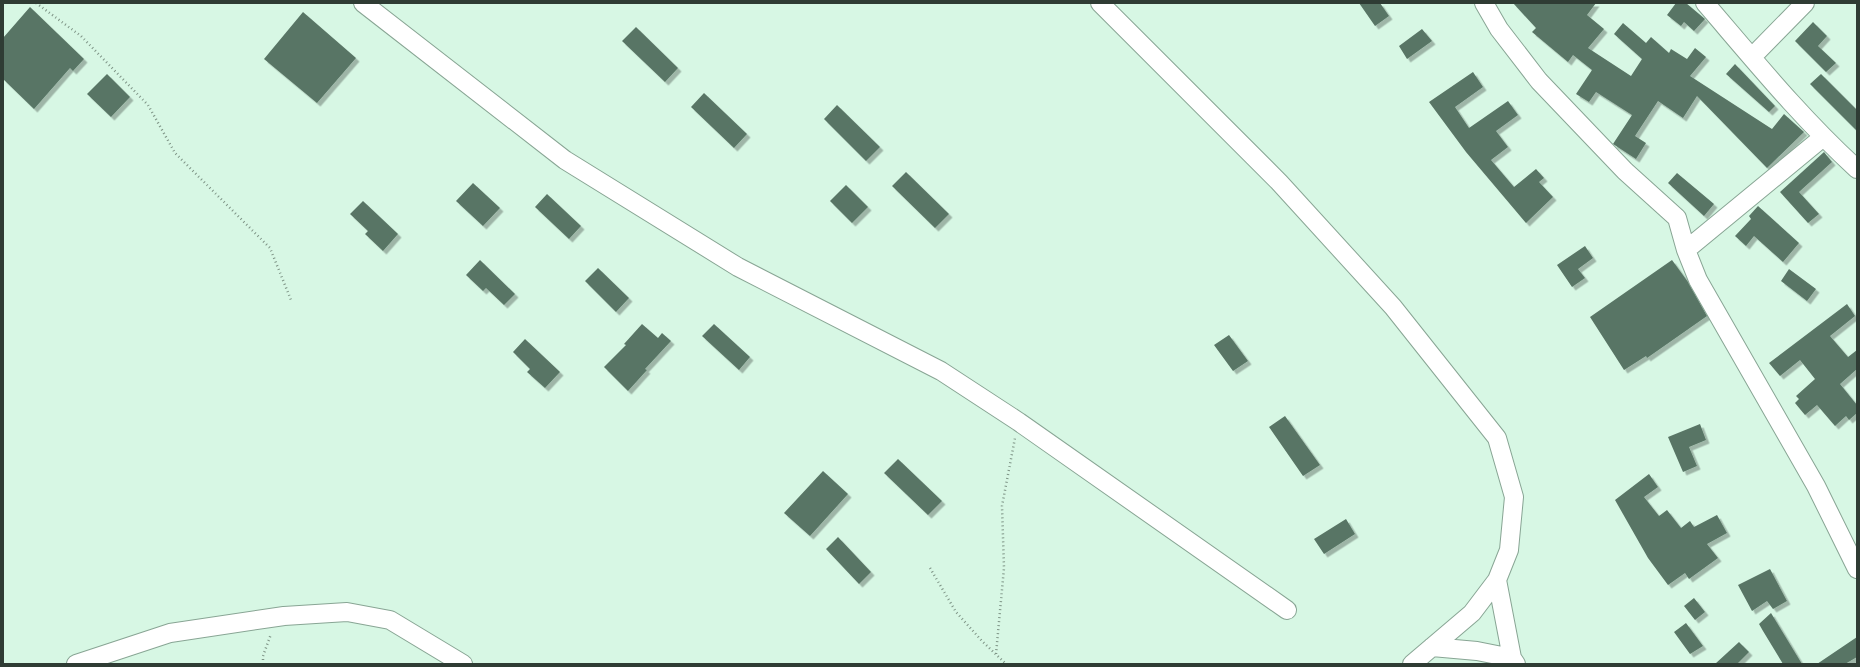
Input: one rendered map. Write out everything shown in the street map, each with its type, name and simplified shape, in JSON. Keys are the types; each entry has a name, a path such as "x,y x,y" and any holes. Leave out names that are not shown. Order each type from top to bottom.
{"street":[{"path":"363,3 565,160 738,267 941,371 1018,422 1287,610"},
{"path":"1100,3 1279,182 1393,307 1497,438 1514,497 1509,550 1497,580 1472,613 1412,664"},
{"path":"1484,3 1499,29 1539,81 1625,171 1677,218 1686,250 1698,280 1816,486 1857,569"},
{"path":"1705,3 1822,138 1857,169"},
{"path":"1752,58 1805,3"},
{"path":"1686,250 1822,138"},
{"path":"1432,648 1477,650 1514,661 1497,580"},
{"path":"76,664 170,633 277,617 347,612 390,620 463,664"}],"path":[{"path":"36,3 81,36 148,105 175,153 270,248 291,300"},
{"path":"996,654 1004,568 1002,506 1018,422"},
{"path":"930,568 956,612 1006,664"},
{"path":"263,664 263,656 277,617"}],"building":[{"path":"1359,3 1380,3 1389,16 1375,26"},
{"path":"1513,3 1596,3 1587,15 1604,29 1588,48 1631,76 1642,59 1614,34 1623,23 1646,43 1651,37 1669,53 1671,49 1687,59 1695,48 1706,57 1690,76 1772,129 1784,114 1804,132 1767,168 1697,96 1683,118 1658,101 1635,136 1646,143 1636,159 1613,144 1632,115 1596,92 1589,102 1576,94 1592,70 1573,55 1568,62 1532,32 1536,28"},
{"path":"1676,3 1686,3 1705,19 1694,31 1684,22 1681,26 1667,15"},
{"path":"30,7 84,59 73,71 70,68 34,109 3,79 3,38"},
{"path":"303,12 356,58 317,103 264,59"},
{"path":"1813,22 1827,36 1818,46 1836,63 1826,72 1795,41"},
{"path":"636,27 678,68 665,82 622,41"},
{"path":"1422,29 1432,41 1407,59 1399,46"},
{"path":"1735,64 1775,106 1769,112 1726,74"},
{"path":"1473,72 1483,87 1455,107 1469,128 1508,101 1518,115 1496,131 1508,147 1491,160 1514,187 1536,169 1544,178 1539,182 1553,197 1526,223 1466,152 1429,102"},
{"path":"107,74 130,97 111,117 87,94"},
{"path":"1821,74 1857,110 1857,131 1810,84"},
{"path":"704,93 747,134 734,148 691,107"},
{"path":"837,105 880,147 866,161 824,119"},
{"path":"1824,152 1832,162 1799,192 1819,214 1808,223 1780,192"},
{"path":"906,172 949,214 935,228 892,186"},
{"path":"1677,173 1714,204 1704,216 1668,183"},
{"path":"473,183 500,208 483,226 456,201"},
{"path":"846,185 868,207 852,223 830,201"},
{"path":"547,194 581,226 569,239 535,207"},
{"path":"363,201 398,234 383,251 365,234 368,231 350,214"},
{"path":"1758,206 1799,243 1783,262 1754,236 1746,246 1735,236 1751,219 1749,216"},
{"path":"1585,246 1593,258 1578,269 1585,278 1572,287 1557,265"},
{"path":"480,260 515,294 504,305 486,288 483,291 466,275"},
{"path":"1672,260 1688,282 1707,316 1647,358 1646,356 1624,370 1590,317"},
{"path":"598,268 629,298 616,312 585,281"},
{"path":"1789,269 1816,289 1807,301 1781,281"},
{"path":"1847,304 1855,316 1830,336 1848,357 1857,350 1857,369 1840,384 1857,405 1857,413 1849,420 1846,416 1835,426 1817,405 1805,415 1795,403 1799,399 1796,396 1815,379 1800,360 1780,376 1769,363"},
{"path":"642,324 658,338 662,333 671,341 645,369 647,370 628,391 604,367 626,345 624,344"},
{"path":"714,324 750,357 739,370 702,336"},
{"path":"1229,335 1248,361 1233,371 1214,345"},
{"path":"525,339 560,372 545,388 527,372 530,369 513,352"},
{"path":"1285,416 1320,465 1303,476 1269,427"},
{"path":"1700,424 1706,440 1689,447 1697,466 1683,472 1668,437"},
{"path":"898,459 942,501 928,515 884,473"},
{"path":"823,471 848,494 810,536 784,513"},
{"path":"1649,474 1658,487 1644,497 1659,516 1667,510 1681,528 1690,521 1694,527 1717,515 1727,533 1707,544 1718,558 1689,579 1685,573 1668,585 1648,558 1615,500"},
{"path":"1346,519 1355,534 1324,554 1314,539"},
{"path":"838,537 871,572 859,584 826,549"},
{"path":"1770,569 1787,601 1773,609 1767,601 1752,611 1738,585"},
{"path":"1694,598 1705,612 1695,620 1684,606"},
{"path":"1771,613 1802,664 1783,664 1759,624"},
{"path":"1686,623 1703,646 1690,654 1674,632"},
{"path":"1857,637 1857,657 1845,664 1817,664"},
{"path":"1739,642 1749,652 1737,664 1715,664"}]}
